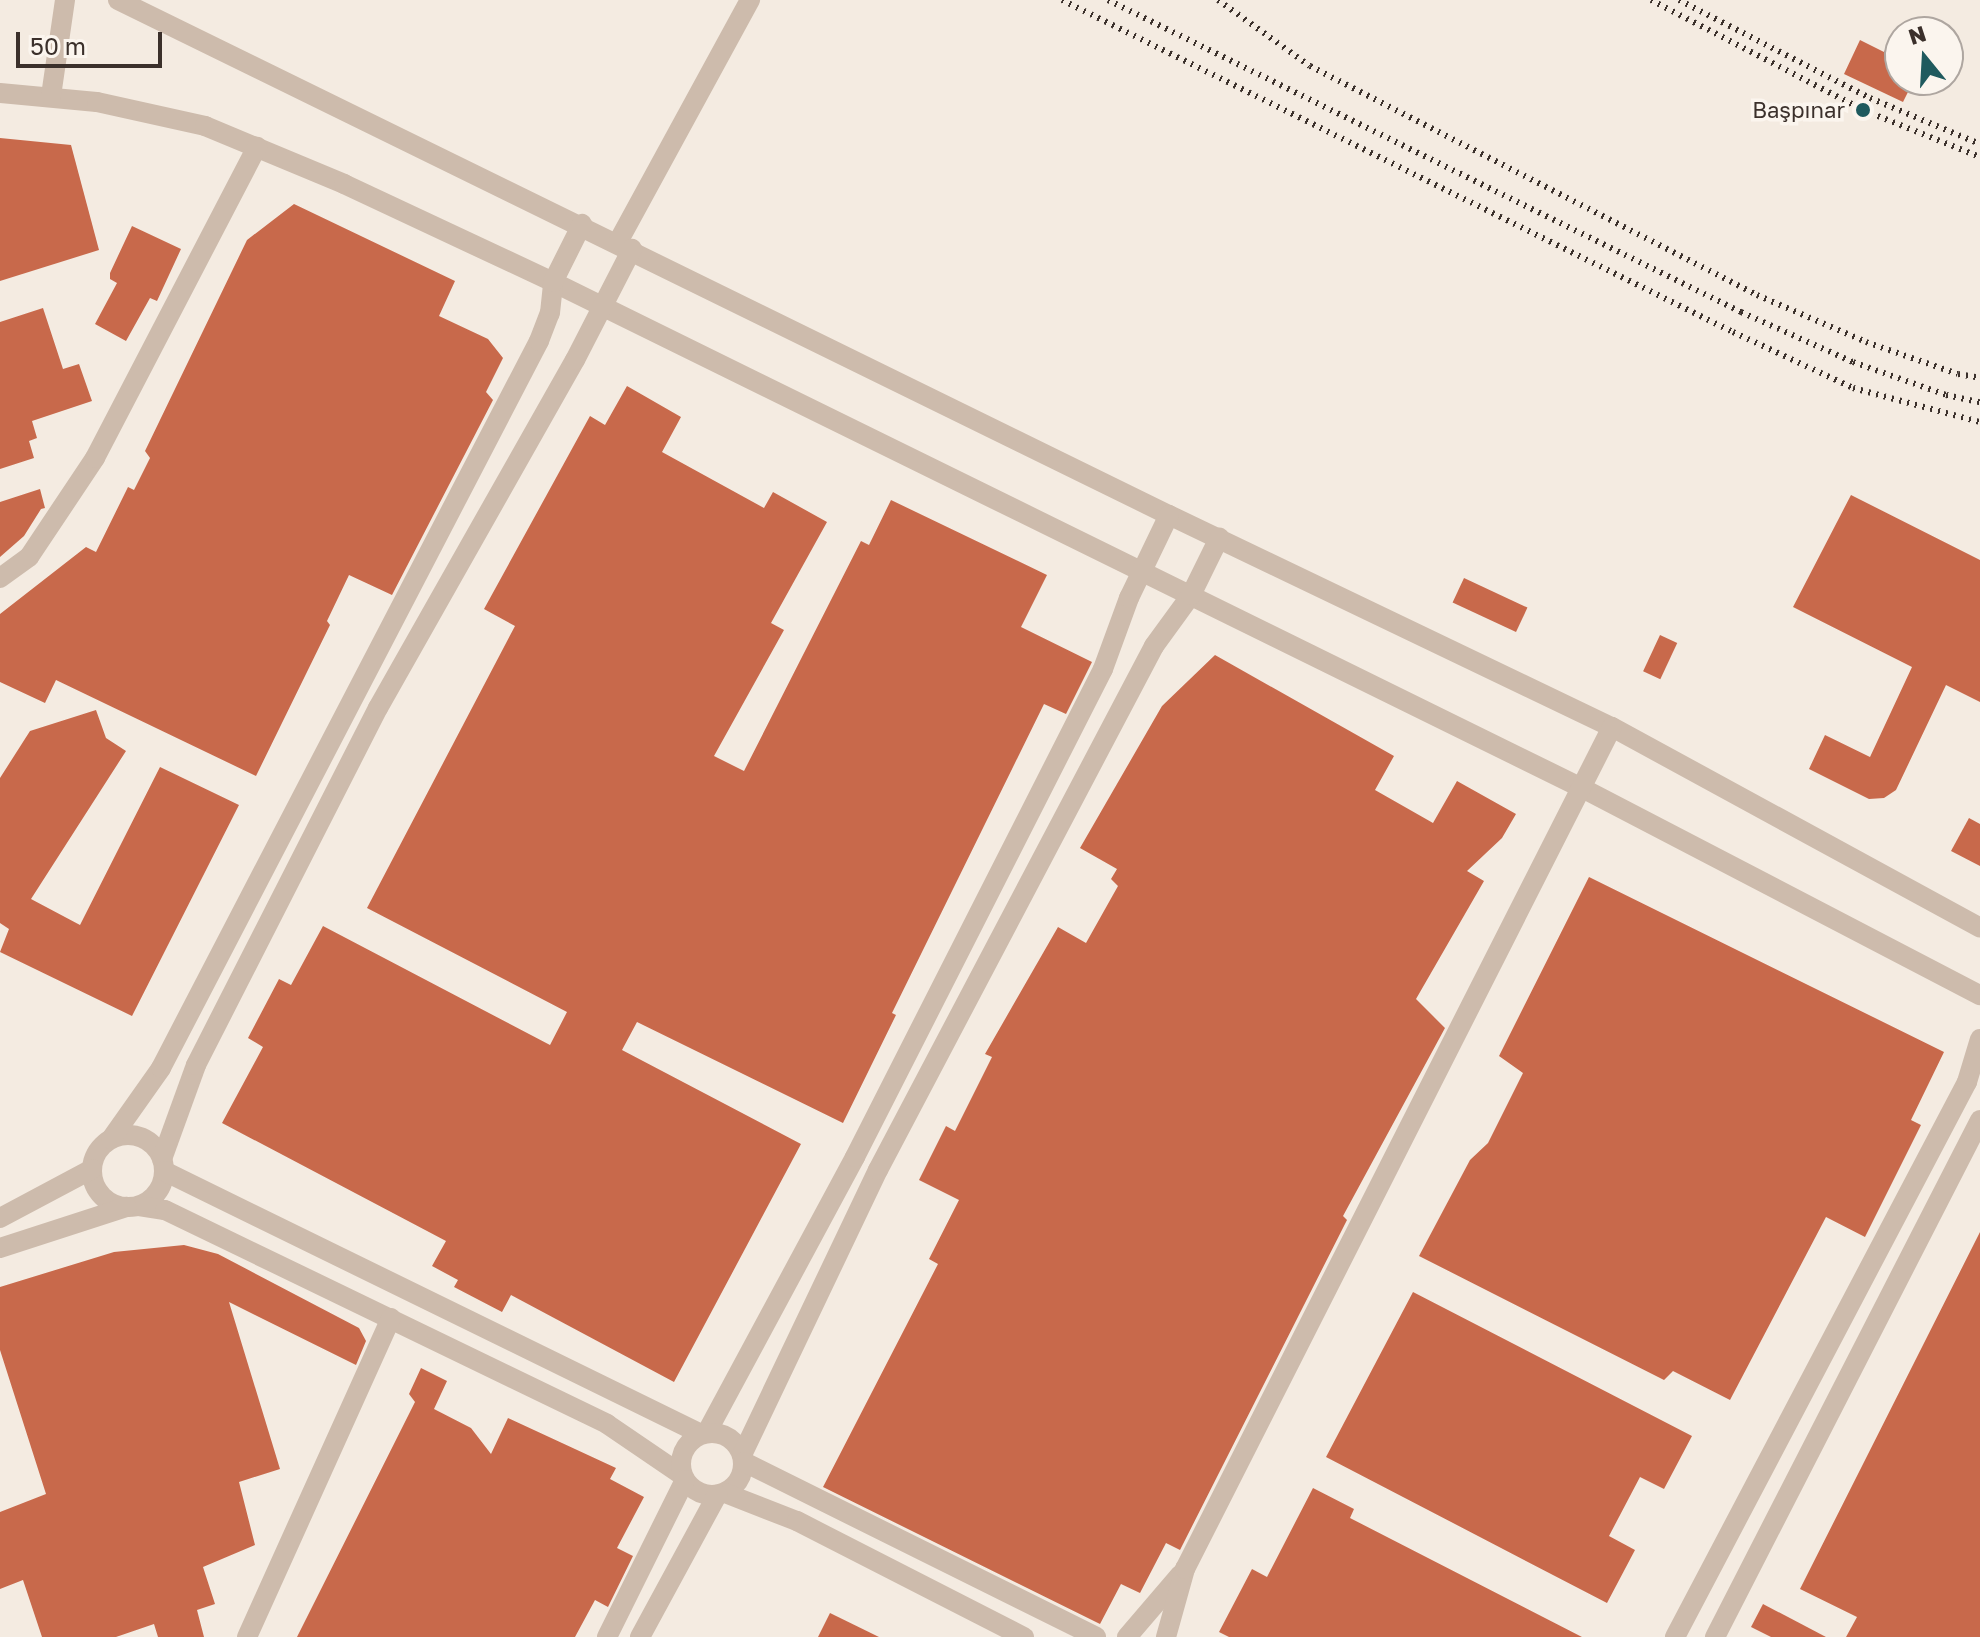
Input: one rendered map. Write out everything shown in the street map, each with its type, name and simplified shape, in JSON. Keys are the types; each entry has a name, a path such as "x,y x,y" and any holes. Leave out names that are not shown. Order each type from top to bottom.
{"street":[{"path":"51,96 65,0"},
{"path":"118,0 582,224 1169,515 1612,727 1980,928"},
{"path":"0,1248 132,1206 156,1194 196,1065 378,708 602,308 625,246 750,0"},
{"path":"0,93 97,102 205,126 257,147 553,282 1191,595 1582,788 1980,995"},
{"path":"0,578 29,557 95,458 257,147"},
{"path":"111,1139 161,1068 539,341 550,313 553,282 582,224"},
{"path":"607,1637 684,1478 681,1455 686,1446 704,1433 855,1157 1103,669 1129,598 1169,515"},
{"path":"640,1637 721,1494 739,1480 743,1458 878,1170 1154,646 1191,595 1219,538"},
{"path":"353,694 378,708"},
{"path":"1166,1637 1185,1569 1612,727"},
{"path":"284,828 311,840"},
{"path":"1675,1637 1967,1082 1980,1039"},
{"path":"1715,1637 1980,1120"},
{"path":"1024,1637 797,1521 721,1494 696,1491 684,1478 607,1424 165,1210 110,1203 99,1193 92,1169 101,1146 124,1135 147,1140 163,1165 704,1433 725,1435 743,1458 1096,1637"},
{"path":"855,1157 878,1170"},
{"path":"0,1218 92,1169"},
{"path":"247,1637 391,1318"},
{"path":"1127,1637 1185,1569"}],"building":[{"path":"1860,40 1884,52 1884,93 1844,74"},
{"path":"1890,96 1906,96 1903,102"},
{"path":"0,138 71,145 99,250 0,281"},
{"path":"294,204 455,281 439,316 488,339 503,358 486,392 493,400 392,595 349,575 327,621 330,625 256,776 56,680 45,703 0,682 0,614 86,547 96,552 128,487 134,490 150,458 145,451 247,240"},
{"path":"132,226 181,249 157,301 150,298 126,341 95,324 117,283 110,279 110,273"},
{"path":"43,308 63,369 79,364 92,401 32,421 37,438 29,441 34,458 0,469 0,322"},
{"path":"627,386 681,417 662,452 764,508 773,492 827,522 771,623 784,630 714,756 744,771 861,541 869,545 891,500 1047,575 1021,627 1092,662 1066,714 1044,704 892,1013 896,1015 843,1123 637,1022 622,1050 801,1144 674,1382 511,1295 502,1312 454,1287 458,1280 432,1266 446,1241 222,1123 263,1047 248,1038 279,979 291,985 323,926 550,1045 567,1012 367,908 515,626 484,609 590,416 605,425"},
{"path":"40,489 45,508 41,509 24,536 0,557 0,502"},
{"path":"1851,495 1980,560 1980,702 1946,685 1896,790 1884,798 1869,799 1809,769 1825,735 1870,757 1912,667 1793,607"},
{"path":"1464,578 1527,608 1516,632 1453,602"},
{"path":"1660,635 1677,643 1660,679 1643,671"},
{"path":"1215,655 1394,756 1375,790 1433,823 1457,781 1516,814 1502,838 1467,871 1484,881 1416,999 1445,1028 1343,1216 1347,1220 1180,1550 1166,1543 1140,1593 1121,1584 1100,1624 823,1487 938,1264 929,1259 959,1200 919,1180 946,1126 955,1131 992,1057 985,1054 1058,927 1086,943 1118,886 1111,879 1117,869 1080,848 1162,706"},
{"path":"96,710 106,738 126,751 31,899 80,925 160,767 239,805 132,1016 0,952 9,929 0,923 0,778 30,731"},
{"path":"1969,818 1980,824 1980,866 1951,851"},
{"path":"1589,877 1944,1052 1911,1120 1921,1125 1865,1237 1826,1217 1730,1400 1673,1371 1664,1380 1419,1256 1470,1160 1488,1143 1523,1073 1499,1056"},
{"path":"1980,1232 1980,1637 1846,1637 1857,1617 1800,1589"},
{"path":"184,1245 218,1254 359,1328 366,1341 356,1365 229,1302 280,1469 239,1482 255,1545 203,1567 215,1604 197,1610 204,1637 158,1637 154,1624 116,1637 42,1637 23,1580 0,1589 0,1512 46,1494 0,1350 0,1287 114,1252"},
{"path":"1413,1292 1692,1436 1664,1489 1640,1477 1609,1536 1635,1550 1607,1603 1326,1457"},
{"path":"421,1368 447,1381 434,1409 471,1428 491,1454 508,1418 616,1468 610,1479 644,1497 617,1548 633,1556 608,1607 595,1600 575,1637 297,1637 415,1402 409,1394"},
{"path":"1313,1488 1354,1509 1350,1518 1582,1637 1229,1637 1219,1632 1252,1569 1267,1577"},
{"path":"1763,1604 1826,1637 1771,1637 1751,1627"},
{"path":"830,1613 879,1637 818,1637"}],"railway":[{"path":"1062,0 1733,332 1853,388 1980,422"},
{"path":"1108,0 1741,312 1853,362 1946,395 1980,402"},
{"path":"1218,0 1310,66 1757,295 1866,342 1958,374 1980,378"},
{"path":"1651,0 1863,110 1980,157"},
{"path":"1679,0 1870,98 1980,144"}],"place":[{"name":"Başpınar","path":"1863,110"}]}
